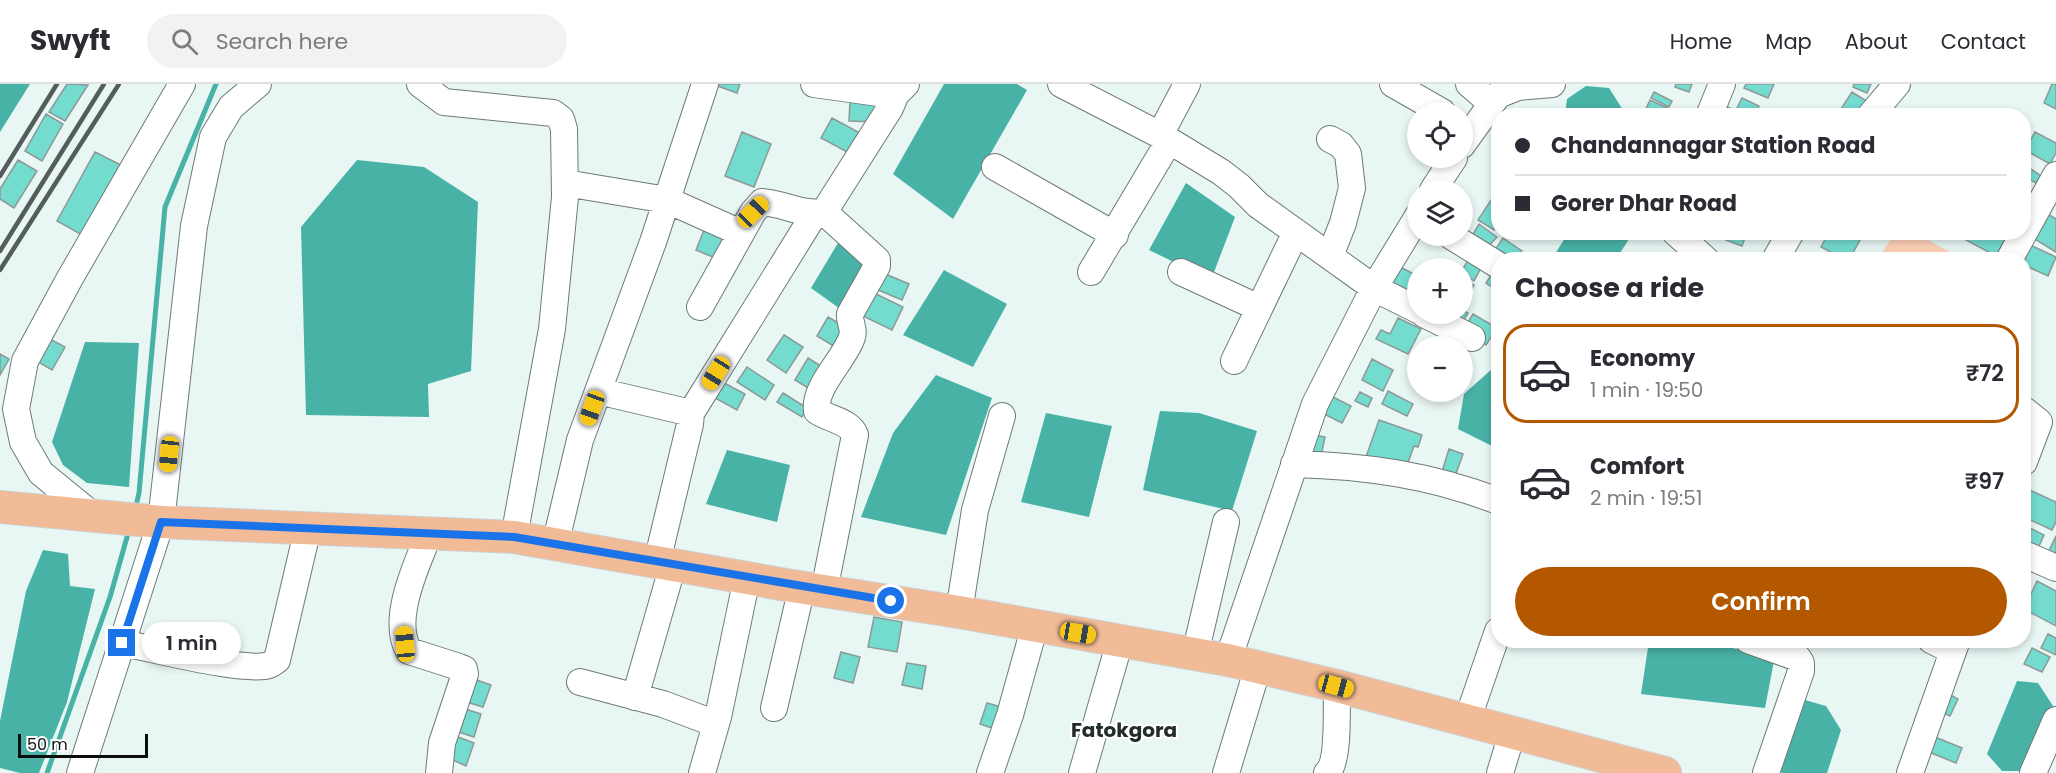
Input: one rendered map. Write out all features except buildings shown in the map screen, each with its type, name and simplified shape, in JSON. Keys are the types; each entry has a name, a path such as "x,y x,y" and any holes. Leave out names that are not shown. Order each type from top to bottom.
{"main road":[{"path":"0,507 131,520 514,537 959,612 1243,663 1665,773"}],"street":[{"path":"131,520 41,472 23,442 16,409 25,361 182,84"},
{"path":"82,772 122,643 131,520 213,136 231,107 258,84"},
{"path":"420,84 444,102 553,113 561,120 564,129 565,196 552,329 514,537"},
{"path":"555,545 580,440 667,200 705,84"},
{"path":"635,697 665,564 691,413 819,212 901,89 814,84"},
{"path":"1061,84 1164,138 1221,172 1258,205 1374,288 1407,304"},
{"path":"1091,272 1114,235 1164,138 1187,84"},
{"path":"1393,84 1425,102"},
{"path":"1469,84 1491,103"},
{"path":"1473,126 1498,95 1519,85 1552,84"},
{"path":"1712,108 1722,84"},
{"path":"1877,108 1897,84"},
{"path":"1330,139 1341,145 1348,154 1352,188 1330,256"},
{"path":"995,167 1114,235"},
{"path":"2031,230 2049,205 2056,174"},
{"path":"565,183 667,200 741,233"},
{"path":"700,307 753,212 762,202 806,213 819,212 877,260 877,266 850,314 849,319 854,329 851,340 824,384 816,405 817,411 848,426 854,430 855,435 813,589 774,708"},
{"path":"1234,361 1296,232"},
{"path":"1226,773 1243,663 1294,464 1315,404 1374,288 1407,234"},
{"path":"1684,240 1697,252"},
{"path":"1467,246 1491,261"},
{"path":"1181,272 1260,308"},
{"path":"1444,324 1468,336"},
{"path":"598,392 691,413"},
{"path":"959,612 975,510 1002,416"},
{"path":"2031,445 2040,423"},
{"path":"1294,464 1343,465 1411,474 1491,499"},
{"path":"1195,654 1226,522"},
{"path":"122,643 223,663 254,667 269,665 277,660 308,528"},
{"path":"429,534 414,571 407,597 404,614 405,644 409,651 464,669 465,674 446,731 439,773"},
{"path":"2031,557 2056,568"},
{"path":"702,773 716,724 747,578"},
{"path":"990,773 1010,715 1035,626"},
{"path":"1082,773 1120,640"},
{"path":"1467,721 1492,648"},
{"path":"1766,773 1801,671 1798,658 1770,648"},
{"path":"1910,773 1946,648"},
{"path":"580,682 663,704 716,724"},
{"path":"1328,773 1334,757 1336,686"},
{"path":"2033,773 2056,720"},
{"path":"1500,773 1512,734"}],"shaded area":[{"path":"1890,240 1928,240 1950,252 1883,252"}],"water":[{"path":"0,84 30,84 0,132"},
{"path":"944,84 1017,84 1027,90 953,219 893,174"},
{"path":"1586,86 1609,88 1622,108 1566,108 1567,99"},
{"path":"357,160 424,167 478,202 471,371 428,384 429,417 306,415 301,227"},
{"path":"1186,183 1235,217 1211,280 1149,250"},
{"path":"841,238 873,264 843,311 811,288"},
{"path":"1564,240 1628,240 1621,252 1556,252"},
{"path":"944,270 1007,304 973,367 903,335"},
{"path":"85,342 139,343 129,487 87,483 63,465 52,442"},
{"path":"1491,370 1491,446 1458,429 1463,402 1473,402 1473,386"},
{"path":"936,375 992,398 946,535 861,517 893,433"},
{"path":"1160,411 1199,413 1257,431 1232,511 1143,490"},
{"path":"1046,413 1112,426 1089,517 1021,502"},
{"path":"727,450 790,465 777,522 706,504"},
{"path":"43,550 68,554 70,586 95,589 67,702 39,773 20,773 0,768 0,721 26,591"},
{"path":"1648,648 1733,648 1774,661 1765,708 1641,694"},
{"path":"2017,681 2038,683 2055,709 2027,771 2002,771 1987,754"},
{"path":"1798,698 1826,706 1841,730 1827,773 1775,771"}],"waterway":[{"path":"135,510 139,493 165,207 216,84"},
{"path":"47,773 110,597 129,530"}],"railway":[{"path":"0,176 57,84"},
{"path":"0,251 104,84"},
{"path":"0,270 119,84"}],"district":[{"name":"Fatokgora","path":"1124,730"}],"route":[{"path":"122,643 161,522 514,537 891,601"}]}
